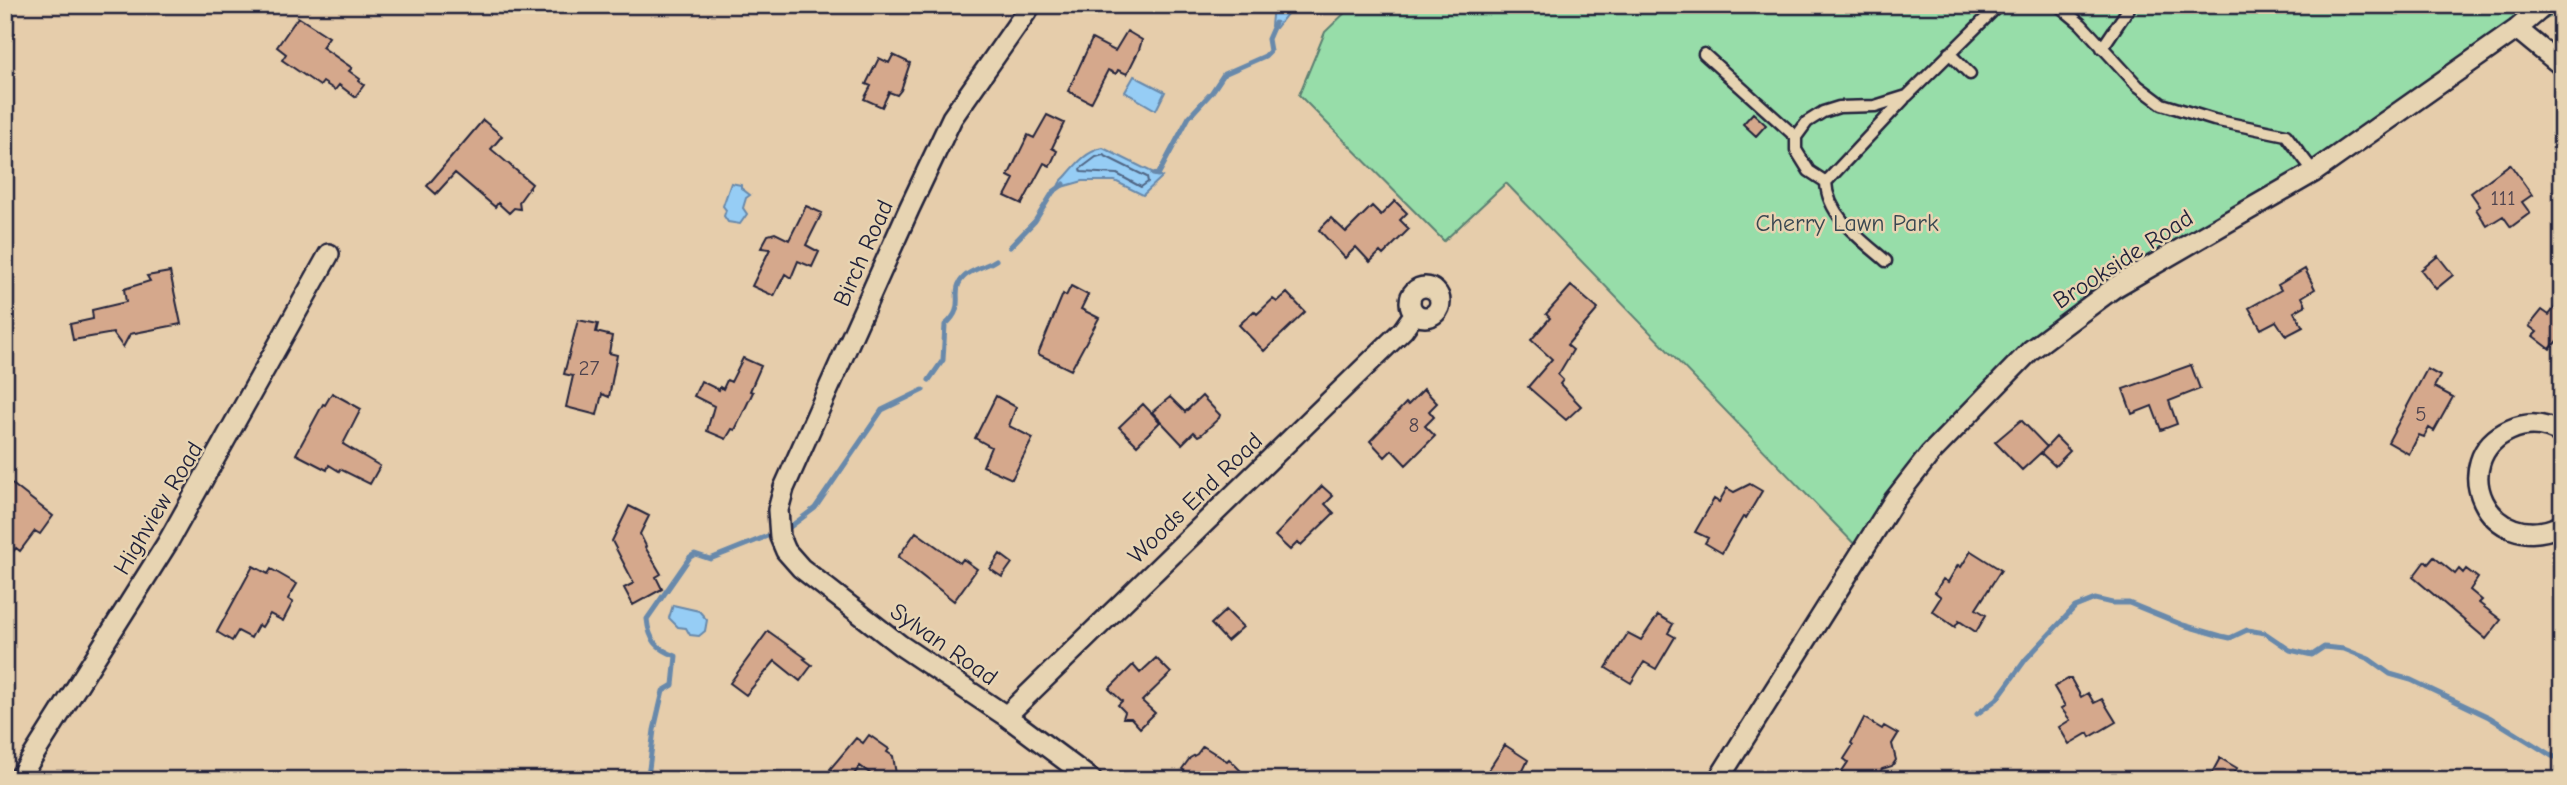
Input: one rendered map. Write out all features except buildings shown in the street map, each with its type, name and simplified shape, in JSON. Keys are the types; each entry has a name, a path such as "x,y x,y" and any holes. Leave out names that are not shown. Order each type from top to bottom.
{"street":[{"name":"Birch Road","path":"779,531 778,510 785,488 947,129 1031,5"},
{"name":"Brookside Road","path":"1718,780 1895,499 1930,454 2031,350 2115,287 2314,172 2517,29 2545,5"},
{"path":"2517,29 2562,66"},
{"name":"Highview Road","path":"18,780 196,494 329,254"},
{"name":"Woods End Road","path":"1006,716 1403,330 1415,313"},
{"path":"2562,434 2552,428 2535,424 2518,426 2502,433 2489,445 2481,461 2478,478 2480,495 2488,511 2500,523 2515,531 2532,534 2562,525"},
{"name":"Sylvan Road","path":"779,531 786,551 801,568 835,596 1092,780"}],"lane":[{"path":"1886,261 1840,217 1826,194 1826,182 1949,53 1999,5"},
{"path":"2058,5 2138,86 2162,104 2214,120 2286,135 2314,172"},
{"path":"2102,48 2131,5"},
{"path":"1949,53 1970,74"},
{"path":"1704,54 1796,136"},
{"path":"1826,182 1809,171 1796,150 1796,136 1807,122 1823,112 1839,107 1875,106 1907,96"}],"green space":[{"name":"Cherry Lawn Park","path":"1353,5 2562,5 2562,11 2538,23 2508,48 2322,171 2097,312 2002,381 1861,551 1506,183 1444,241 1299,95 1325,32"}],"water":[{"path":"1273,5 1294,5 1276,28 1271,26"},
{"path":"1134,76 1165,92 1156,110 1125,92"},
{"path":"1103,148 1162,177 1143,195 1115,181 1083,181 1058,188 1061,181 1083,158"},
{"path":"731,183 741,185 750,195 743,208 747,214 740,224 728,222 724,216 726,210 723,206"},
{"path":"673,605 699,611 707,620 705,631 699,636 690,635 686,628 678,627 669,618"}],"waterway":[{"path":"1153,174 1158,175 1189,117 1224,74 1265,56 1270,51 1268,39 1275,23"},
{"path":"1010,247 1035,221 1053,192 1064,184"},
{"path":"929,380 943,360 945,325 956,311 960,282 968,274 996,260"},
{"path":"643,780 649,769 663,691 673,685 676,656 655,643 647,619 690,557 695,554 710,559 790,527 815,508 882,410 923,390"},
{"path":"1977,714 1997,699 2026,659 2075,607 2095,599 2129,603 2183,625 2230,638 2247,630 2265,633 2290,650 2312,655 2324,647 2344,649 2369,659 2390,674 2411,680 2489,717 2552,756 2562,759"}]}
